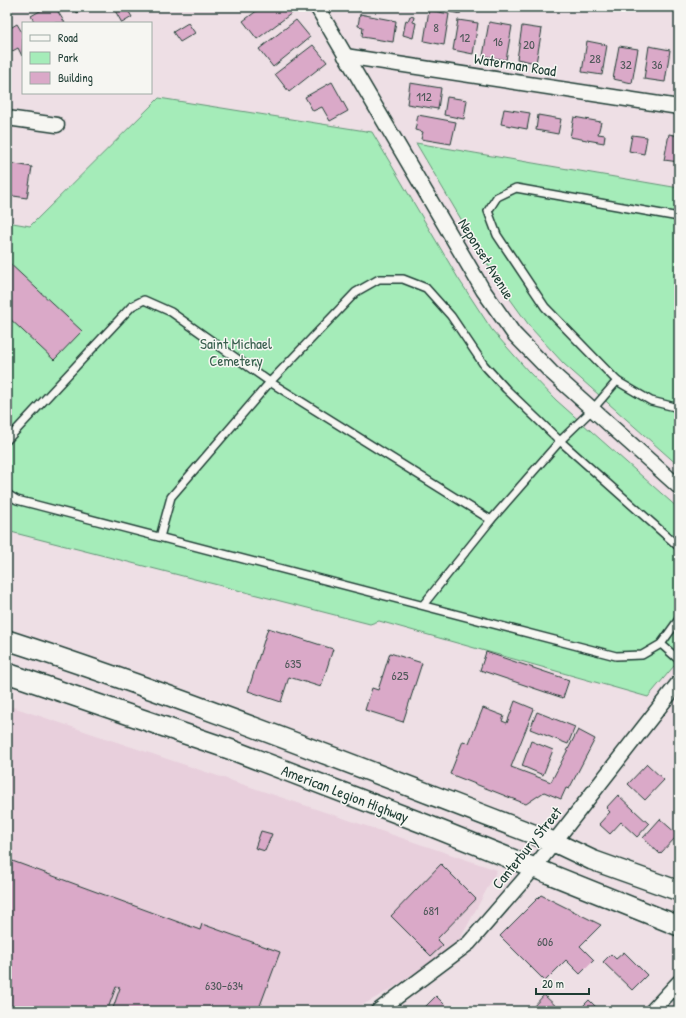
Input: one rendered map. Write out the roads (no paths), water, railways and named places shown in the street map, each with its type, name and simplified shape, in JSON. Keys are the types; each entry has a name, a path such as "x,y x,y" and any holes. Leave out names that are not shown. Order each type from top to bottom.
{"main road":[{"name":"American Legion Highway","path":"7,640 83,665 310,748 554,842 592,860 679,891"},
{"name":"American Legion Highway","path":"7,673 232,750 425,824 679,926"}],"street":[{"name":"Neponset Avenue","path":"317,7 462,256 498,313 533,355 592,410 679,487"},
{"name":"Waterman Road","path":"345,56 679,107"},
{"path":"7,118 57,125"},
{"name":"Canterbury Street","path":"378,1011 469,943 534,868 679,682"},
{"path":"652,1011 679,982"}],"lane":[{"path":"679,217 516,188 496,197 488,211 497,235 546,307 617,381 651,401 679,408"},
{"path":"160,537 171,497 270,382 356,292 379,279 404,279 426,288 451,316 484,365 506,389 560,441 679,547"},
{"path":"7,440 132,306 144,300 171,312 270,382 491,520"},
{"path":"423,605 491,520 560,441 592,410 617,381"},
{"path":"7,494 17,500 616,656 642,655 661,644 679,619"},
{"path":"661,644 679,660"}],"park label":[{"name":"Saint Michael Cemetery","path":"236,352"}]}
